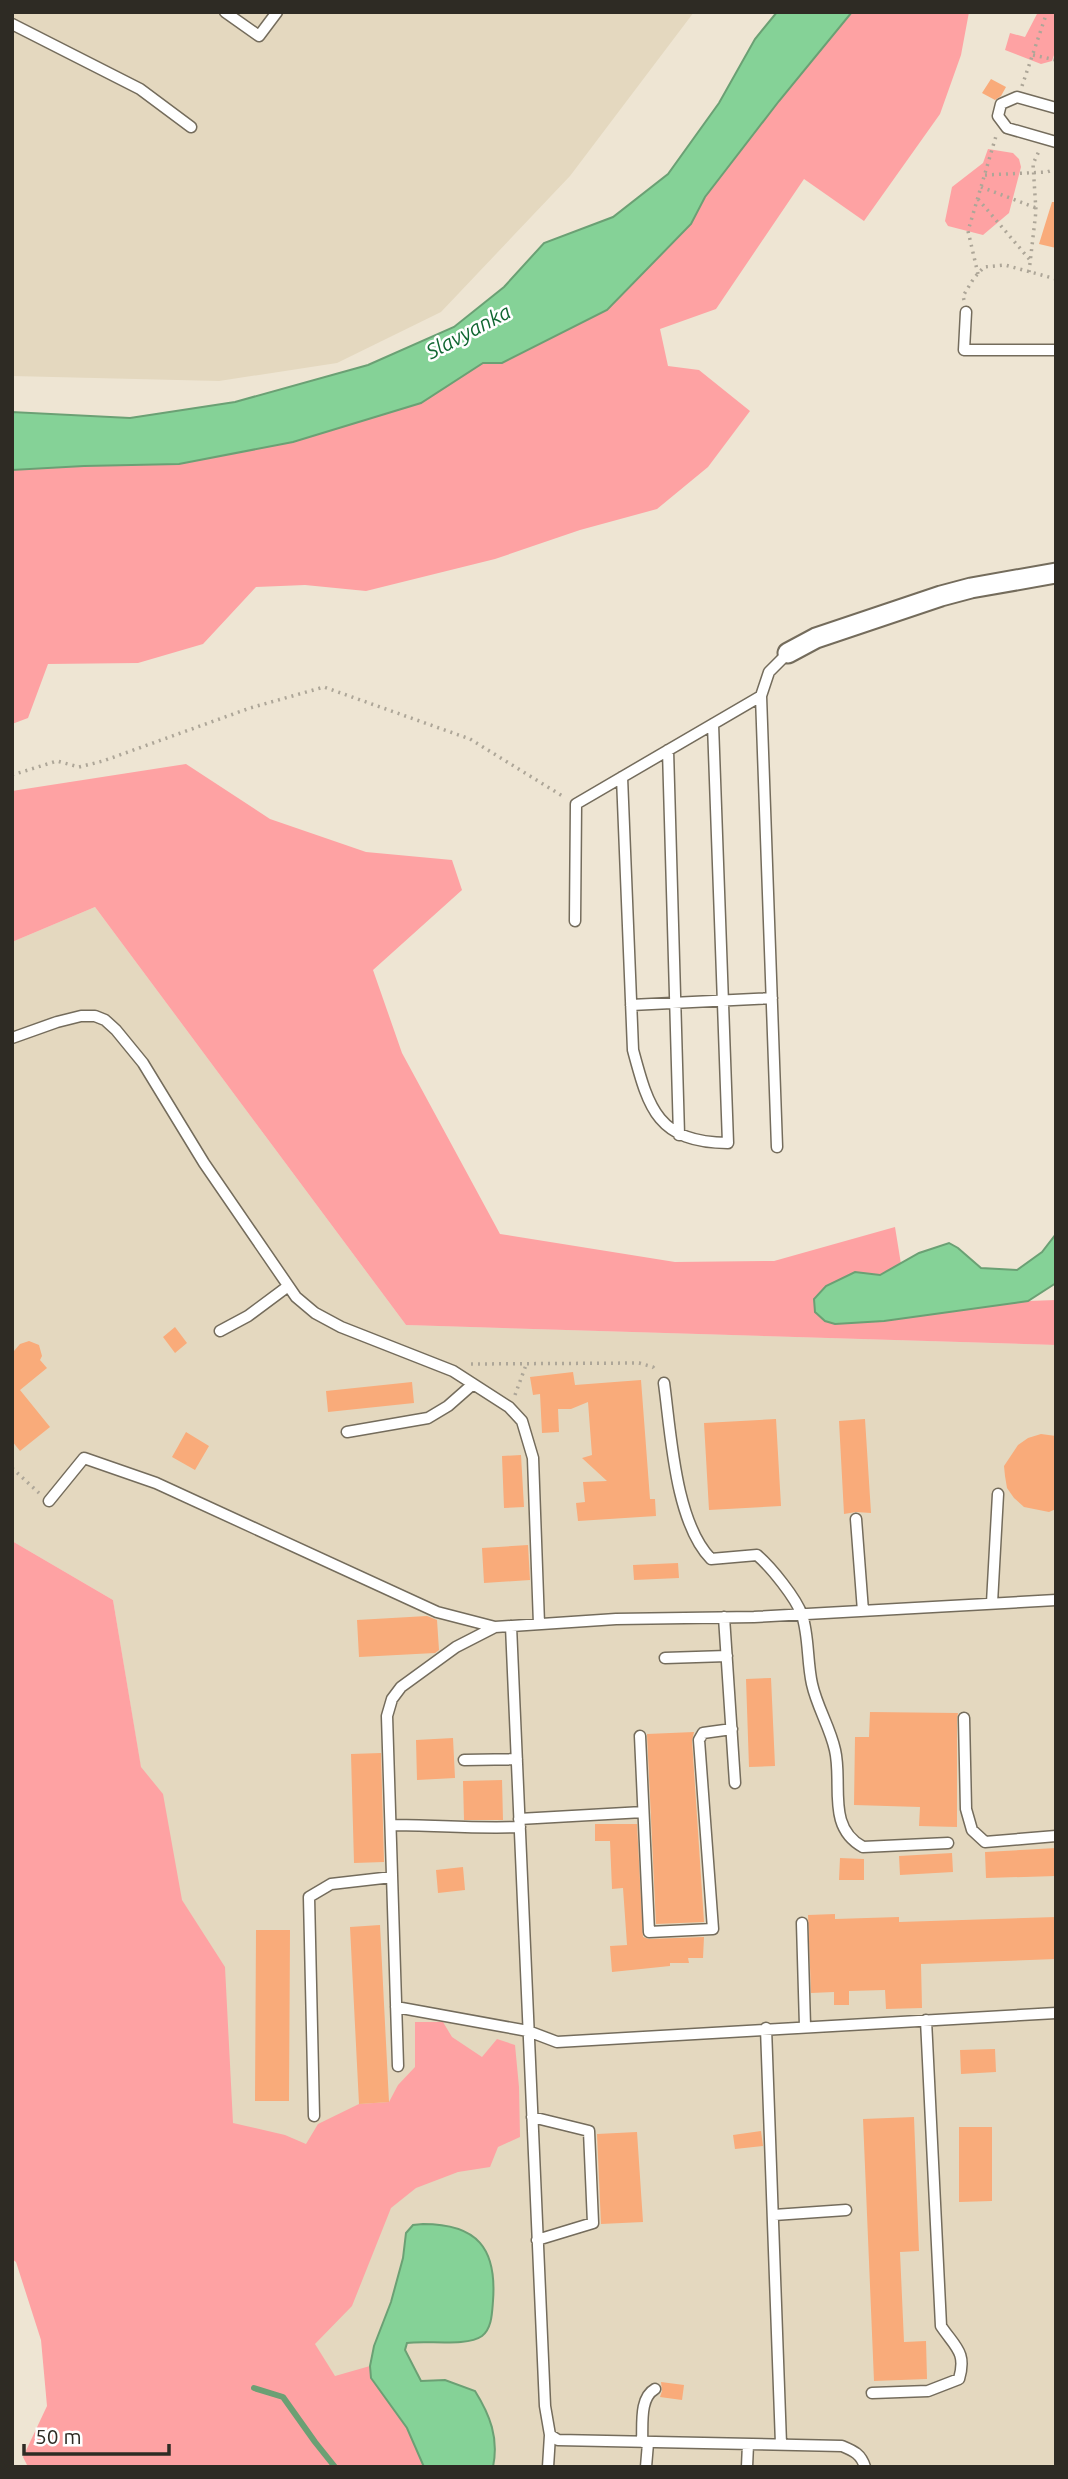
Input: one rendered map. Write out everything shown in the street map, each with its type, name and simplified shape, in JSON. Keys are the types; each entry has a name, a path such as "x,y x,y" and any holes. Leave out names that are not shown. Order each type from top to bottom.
{"street":[{"path":"788,653 816,638 941,596 1056,573"}],"lane":[{"path":"225,12 260,36 277,12"},
{"path":"12,24 140,89 191,127"},
{"path":"1056,108 1017,97 1001,104 998,116 1007,128 1056,142"},
{"path":"966,312 964,351 1056,350"},
{"path":"777,1147 761,696 769,671 788,653"},
{"path":"575,921 576,804 761,696"},
{"path":"622,777 633,1050 644,1094 657,1117 680,1135 702,1143 728,1143 713,724"},
{"path":"668,750 680,1135"},
{"path":"631,1005 772,998"},
{"path":"12,1038 81,1016 94,1016 111,1025 143,1063 204,1163 296,1297 315,1313 341,1327 453,1371 509,1407 522,1421 533,1458 539,1624"},
{"path":"220,1331 248,1316 287,1287"},
{"path":"664,1383 678,1482 699,1546 711,1559 757,1555 771,1567 802,1614 812,1684 835,1751 838,1808 842,1826 850,1840 863,1847 948,1843"},
{"path":"347,1432 428,1418 448,1406 473,1384"},
{"path":"49,1501 84,1458 156,1483 437,1612 495,1627 616,1619 802,1614 1056,1600"},
{"path":"992,1603 998,1494"},
{"path":"856,1520 863,1611"},
{"path":"724,1617 735,1783"},
{"path":"511,1626 545,2406 551,2435 548,2467"},
{"path":"398,2066 387,1716 392,1699 401,1687 456,1647 495,1627"},
{"path":"665,1658 727,1656"},
{"path":"964,1718 966,1809 972,1830 985,1842 1056,1836"},
{"path":"640,1736 649,1932 713,1928 699,1741 703,1733 732,1729"},
{"path":"464,1760 517,1759"},
{"path":"391,1825 462,1825 490,1828 643,1812"},
{"path":"314,2116 309,1897 331,1884 392,1877"},
{"path":"802,1923 805,2026"},
{"path":"396,2007 528,2031 557,2042 1056,2012"},
{"path":"872,2393 936,2388 959,2379 963,2365 961,2351 941,2326 926,2020"},
{"path":"766,2028 782,2444"},
{"path":"532,2117 589,2131 593,2223 537,2240"},
{"path":"774,2215 846,2210"},
{"path":"646,2467 645,2400 648,2393 655,2389"},
{"path":"551,2435 558,2440 842,2446 855,2451 862,2458 865,2467"},
{"path":"747,2467 748,2444"}],"path":[{"path":"1021,91 1047,12"},
{"path":"1033,55 1056,60"},
{"path":"978,274 968,232 997,133"},
{"path":"1029,272 1036,208 1033,164 1041,146"},
{"path":"985,174 1033,173 1056,169"},
{"path":"981,187 1036,208"},
{"path":"978,199 1030,260"},
{"path":"966,312 963,296 984,267 1005,265 1056,279"},
{"path":"12,775 57,761 79,767 103,761 250,708 324,687 470,738 576,804"},
{"path":"453,1371 461,1366 479,1363 639,1363 653,1367 664,1383"},
{"path":"509,1407 526,1364"},
{"path":"12,1468 49,1501"}],"shaded area":[{"path":"12,12 694,12 570,176 441,312 337,363 219,381 12,376"},
{"path":"852,12 969,12 961,55 940,114 864,221 804,179 716,309 660,329 668,366 699,370 750,411 708,467 657,509 580,530 495,559 366,591 305,585 256,587 203,644 138,663 48,664 28,718 12,724 12,470 84,466 421,403 483,363 503,363 691,224 705,197"},
{"path":"1038,12 1056,12 1056,49 1052,61 1041,64 1005,50 1010,33 1025,37"},
{"path":"988,149 1013,153 1019,159 1021,167 1009,213 983,235 948,226 945,221 952,187 983,163"},
{"path":"186,764 270,819 366,852 452,860 462,890 373,970 402,1053 500,1234 675,1262 774,1261 895,1227 901,1264 880,1275 855,1272 826,1286 884,1321 1028,1301 1056,1300 1056,1345 406,1325 95,907 12,942 12,791"},
{"path":"95,907 406,1325 1056,1345 1056,2467 257,2467 113,1600 12,1541 12,942"},
{"path":"12,1541 113,1600 141,1767 163,1794 182,1900 225,1967 233,2123 285,2135 306,2144 318,2124 359,2104 389,2102 398,2085 415,2067 415,2022 443,2022 452,2037 482,2057 497,2039 515,2045 520,2137 498,2147 490,2167 458,2172 416,2188 391,2208 352,2306 315,2344 335,2376 370,2366 371,2378 407,2428 424,2467 28,2467 23,2457 47,2406 41,2340 16,2262 12,2259"}],"water":[{"name":"Slavyanka","path":"777,12 852,12 705,197 691,224 607,310 502,363 483,363 421,403 293,442 179,464 12,470 12,412 130,418 235,402 368,365 454,327 504,287 544,243 613,217 668,174 719,103 755,39"},
{"path":"1056,1234 1056,1283 1028,1301 884,1321 835,1324 825,1321 815,1312 814,1299 826,1286 855,1272 880,1275 919,1253 949,1243 981,1268 1017,1270 1042,1252"},
{"path":"413,2225 442,2225 470,2234 487,2253 493,2282 492,2315 488,2329 475,2339 407,2343 405,2350 421,2381 445,2380 475,2391 492,2427 495,2446 493,2467 424,2467 407,2428 371,2378 370,2366 374,2346 391,2302 403,2258 406,2233"}],"building":[{"path":"991,79 1006,87 995,100 982,93"},
{"path":"1052,202 1056,202 1056,248 1039,244"},
{"path":"175,1327 187,1343 175,1353 163,1337"},
{"path":"29,1341 39,1345 42,1356 40,1360 47,1368 20,1390 50,1427 20,1451 12,1441 12,1361 14,1351 20,1344"},
{"path":"573,1372 575,1385 641,1380 650,1499 655,1499 656,1516 578,1521 576,1503 585,1502 583,1482 607,1481 582,1458 592,1455 588,1402 571,1409 558,1409 559,1432 542,1433 540,1394 533,1395 530,1377"},
{"path":"412,1382 414,1403 328,1412 326,1391"},
{"path":"776,1419 781,1506 709,1510 704,1423"},
{"path":"865,1419 871,1513 844,1514 839,1421"},
{"path":"186,1432 209,1446 195,1470 172,1457"},
{"path":"1041,1434 1056,1436 1056,1509 1049,1512 1024,1507 1007,1488 1005,1476 1004,1466 1018,1445"},
{"path":"521,1455 524,1507 504,1508 502,1456"},
{"path":"528,1545 530,1580 484,1583 482,1548"},
{"path":"678,1563 679,1578 634,1580 633,1565"},
{"path":"427,1616 437,1620 439,1650 435,1653 359,1657 357,1620"},
{"path":"771,1678 775,1766 749,1767 746,1679"},
{"path":"870,1712 958,1713 957,1827 919,1826 920,1807 854,1805 855,1737 869,1737"},
{"path":"694,1732 692,1741 704,1922 656,1924 647,1734"},
{"path":"453,1738 455,1778 417,1780 416,1740"},
{"path":"381,1753 384,1862 354,1863 351,1754"},
{"path":"502,1780 503,1820 464,1820 463,1781"},
{"path":"595,1824 637,1824 643,1937 704,1937 703,1958 688,1958 689,1963 670,1963 670,1966 612,1972 610,1946 627,1945 623,1888 612,1889 610,1841 595,1841"},
{"path":"1056,1848 1056,1876 986,1878 985,1852"},
{"path":"952,1853 953,1872 900,1875 899,1856"},
{"path":"840,1858 864,1859 864,1880 839,1880"},
{"path":"463,1867 465,1890 438,1893 436,1870"},
{"path":"835,1914 835,1919 899,1917 899,1922 1056,1917 1056,1959 921,1964 922,2008 886,2009 885,1990 849,1991 849,2005 834,2005 834,1992 811,1993 808,1915"},
{"path":"380,1925 389,2102 359,2104 350,1927"},
{"path":"256,1930 290,1930 289,2101 255,2101"},
{"path":"995,2049 996,2072 961,2074 960,2050"},
{"path":"914,2117 919,2251 900,2252 904,2342 926,2341 927,2379 874,2381 863,2119"},
{"path":"959,2127 992,2127 992,2201 959,2202"},
{"path":"761,2131 763,2146 735,2149 733,2135"},
{"path":"637,2132 643,2222 601,2224 597,2134"},
{"path":"661,2382 684,2385 682,2400 660,2397"}],"waterway":[{"path":"254,2388 283,2397 335,2467"}]}
